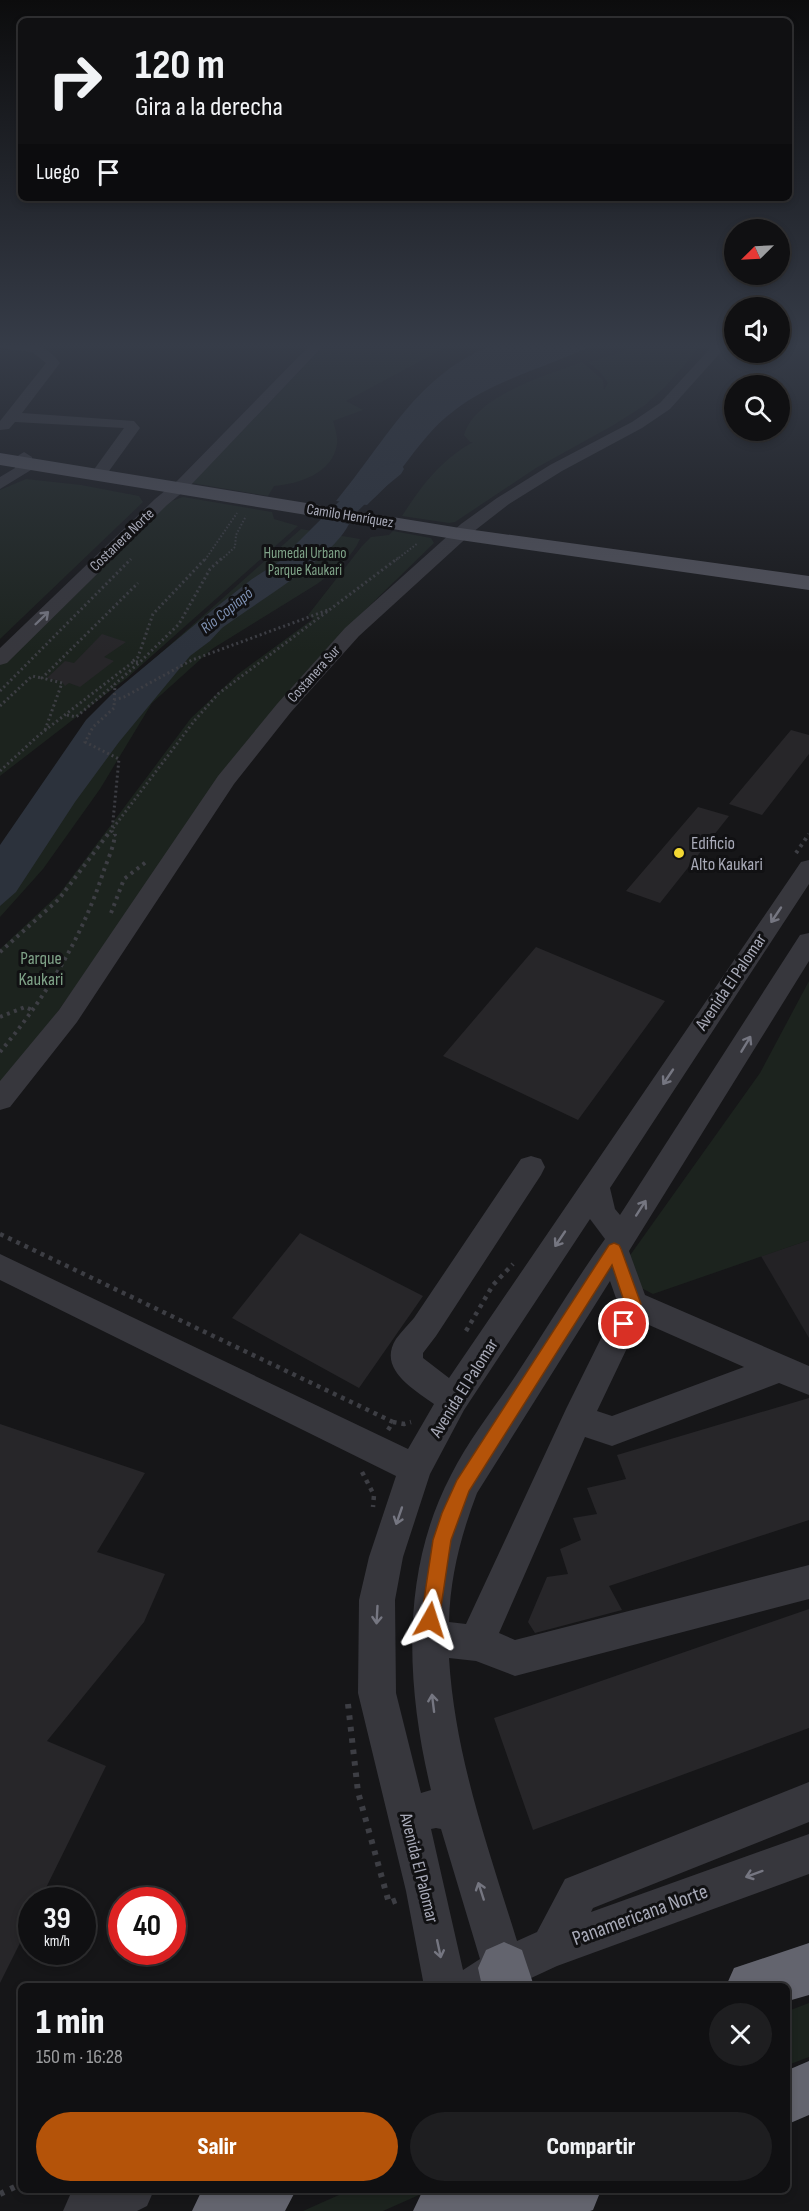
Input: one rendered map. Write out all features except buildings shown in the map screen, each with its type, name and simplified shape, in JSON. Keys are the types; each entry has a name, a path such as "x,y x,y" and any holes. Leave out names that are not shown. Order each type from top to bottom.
{"highway":[{"path":"762,1983 809,1969"},
{"path":"790,2096 809,2088"},
{"path":"220,2211 261,2193"},
{"path":"441,2211 476,2193"},
{"path":"524,2211 566,2193"}],"main road":[{"name":"Camilo Henríquez","path":"0,451 23,460"},
{"name":"Camilo Henríquez","path":"0,459 23,460 178,489 809,592"},
{"name":"Camilo Henríquez","path":"531,545 809,583"}],"street":[{"path":"98,475 119,446"},
{"name":"Costanera Norte","path":"0,659 161,502 178,489 219,446"},
{"name":"Costanera Sur","path":"0,1100 68,1016 226,781 284,708 352,632 460,534 535,481 598,446"},
{"path":"0,484 23,470 23,460"},
{"name":"Avenida El Palomar","path":"444,1983 433,1923 377,1693 377,1600 386,1557 415,1469 453,1400 809,867"},
{"path":"496,1980 435,1723 430,1680 431,1602 442,1540 450,1513 463,1485 736,1060 809,941"},
{"path":"453,1400 408,1365 407,1349 424,1328 531,1167"},
{"path":"476,1643 577,1419 633,1304 618,1243 602,1214 595,1186"},
{"path":"0,1266 415,1469"},
{"path":"633,1304 795,1374"},
{"path":"577,1419 612,1431 795,1374"},
{"path":"429,1638 476,1643 515,1658 809,1582"},
{"path":"552,1947 579,1893 809,1802"},
{"path":"408,1822 417,1814 428,1809 442,1808 456,1812"},
{"name":"Panamericana Norte","path":"496,1980 552,1947 809,1854"},
{"path":"86,2211 125,2193"}],"path":[{"path":"0,771 44,732 138,657 153,614 205,560 221,540 242,504"},
{"path":"67,715 76,717 116,684 184,617 210,569 235,547 238,529 247,515"},
{"path":"0,952 59,899 195,720 218,694 421,541"},
{"path":"0,690 133,556"},
{"path":"42,678 138,584"},
{"path":"114,700 124,697 192,660 334,608"},
{"path":"133,662 140,662"},
{"path":"0,706 32,676 62,683 44,732"},
{"path":"0,1052 32,1010 82,930 116,836 112,831 119,759 86,742 87,735 96,723 114,708 116,684"},
{"path":"0,1017 25,1008 32,1010"},
{"path":"0,1234 393,1422"},
{"path":"0,2194 18,2185"}],"shaded area":[{"path":"809,1240 809,1338 761,1256"}],"green space":[{"path":"228,446 336,446 329,463 322,470 294,483 274,486 268,496 192,483"},
{"path":"466,446 575,446 536,468 455,522 402,516 433,474"},
{"path":"26,479 81,485 139,496 143,502 0,639 0,490"},
{"path":"183,497 272,512 274,519 298,526 127,678 0,776 0,665 169,502"},
{"name":"Humedal Urbano Parque Kaukari","path":"301,529 360,539 347,558 329,575 212,649 152,703 100,789 43,869 0,917 0,850 135,676"},
{"name":"Parque Kaukari","path":"393,531 431,538 434,543 359,616 153,879 0,1092 0,949 60,893 191,718 238,674 313,619 308,615 371,537 389,535"},
{"path":"809,981 809,1240 653,1294 616,1275 760,1073"},
{"path":"809,2003 809,2057 790,2064 790,2010"},
{"path":"343,2193 421,2193 383,2211 303,2211"}],"water":[{"path":"378,446 419,446 394,478 367,505 336,501"},
{"name":"Humedal Urbano Parque Kaukari","path":"324,520 349,524 327,551 310,566 222,628 210,641 190,656 119,742 75,802 16,892 0,906 0,845 86,720 113,693 210,612 252,579 286,557"}],"waterway":[{"name":"Río Copiapó","path":"295,559 360,496 393,469"}],"place":[{"name":"Edificio Alto Kaukari","path":"679,853"}],"route":[{"path":"430,1620 436,1567 442,1540 450,1513 463,1485 614,1249 633,1304 624,1324"}]}
